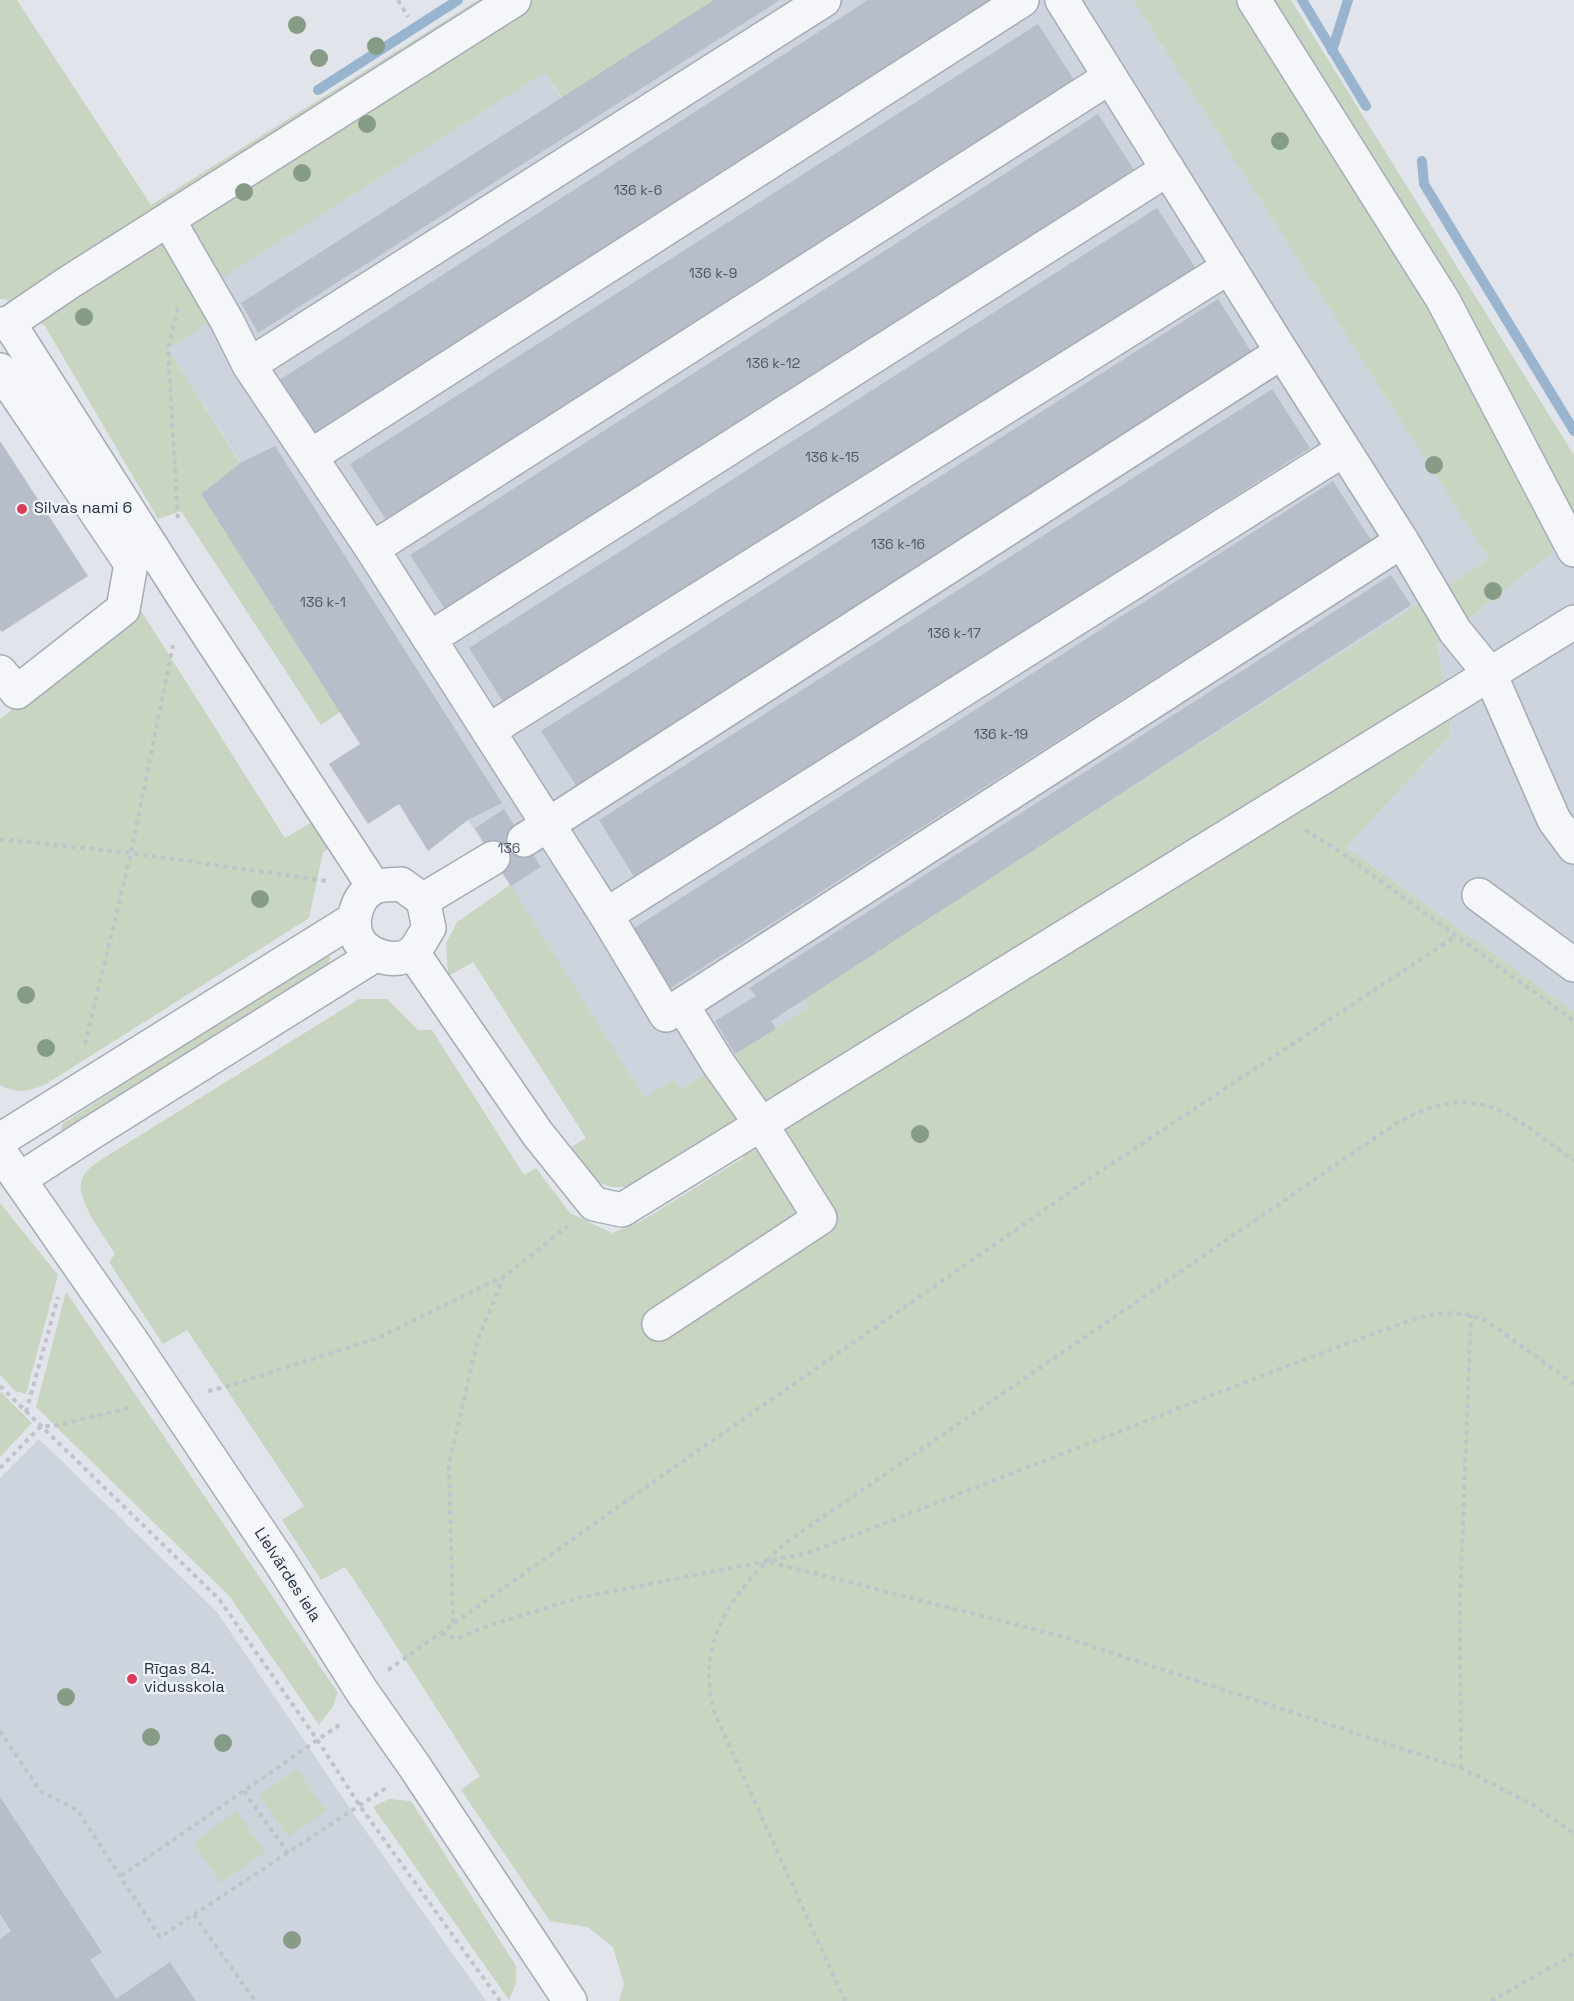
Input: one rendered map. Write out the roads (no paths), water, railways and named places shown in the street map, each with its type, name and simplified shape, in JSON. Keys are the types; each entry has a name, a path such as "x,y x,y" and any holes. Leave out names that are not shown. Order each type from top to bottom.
{"street":[{"path":"374,887 5,323 514,0"},
{"path":"249,364 824,0"},
{"path":"311,456 1022,0"},
{"path":"1062,0 1402,541 1455,630 1490,674 1554,820 1574,847"},
{"path":"1254,0 1443,300 1574,550"},
{"path":"372,549 1110,77"},
{"path":"429,639 1168,169"},
{"path":"169,220 249,364 372,549 488,731 535,832 606,915 666,1015 1402,541"},
{"path":"488,731 1229,267"},
{"path":"535,832 1282,352"},
{"path":"0,370 131,564 123,609 17,692 0,672"},
{"path":"606,915 1343,450"},
{"path":"413,952 537,1133 594,1204 622,1210 1574,622"},
{"path":"423,900 493,858"},
{"path":"401,884 423,900 429,928 413,952 395,959 375,955 359,941 354,920 359,900 374,887 401,884"},
{"path":"1479,895 1574,965"},
{"path":"0,1140 354,920"},
{"path":"20,1179 375,955"},
{"path":"659,1324 820,1218 682,1005"},
{"name":"Lielvārdes iela","path":"0,1152 282,1565 361,1690 415,1767 560,1997"}],"waterway":[{"path":"318,90 458,0"},
{"path":"1302,0 1366,106"},
{"path":"1332,51 1348,0"},
{"path":"1422,161 1424,184 1574,431"}],"place":[{"name":"Silvas nami 6","path":"22,509"},
{"name":"Rīgas 84. vidusskola","path":"132,1679"}]}
